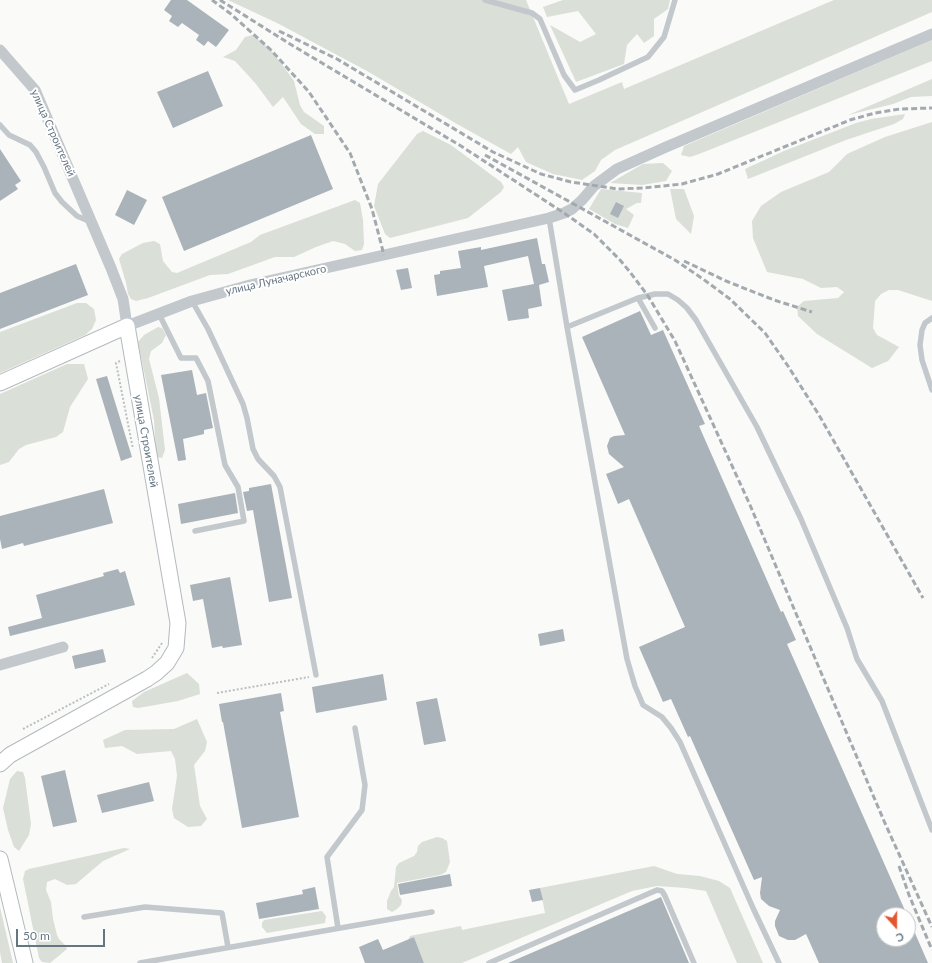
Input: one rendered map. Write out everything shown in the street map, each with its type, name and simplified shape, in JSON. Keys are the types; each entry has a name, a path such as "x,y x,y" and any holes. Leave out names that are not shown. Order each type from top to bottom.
{"main road":[{"name":"улица Строителей","path":"0,764 10,755 147,679 167,662 176,648 178,623 127,326"},
{"name":"улица Луначарского","path":"0,383 127,326"},
{"path":"0,860 25,963"}],"street":[{"name":"улица Луначарского","path":"127,326 192,301 250,285 549,218 564,213 572,209 594,186 617,169 932,34"},
{"name":"улица Строителей","path":"0,50 35,90 92,222 123,299 127,326"},
{"path":"0,665 63,647"}],"lane":[{"path":"485,0 532,13 540,19 564,75 575,90 648,57 664,37 675,0"},
{"path":"0,125 9,135 30,145 36,152 55,193 62,202 77,216 92,222"},
{"path":"549,218 567,327 627,658 635,686 643,705 662,717 680,742 778,963"},
{"path":"567,327 638,298 655,294 668,294 678,300 687,308 696,320 757,427 801,519 847,628 857,659 882,701 932,830"},
{"path":"638,298 655,328"},
{"path":"192,301 208,329 243,404 253,449 258,459 274,476 280,487 316,675"},
{"path":"159,314 181,358 196,358 208,381 226,465 238,487 244,521 195,531"},
{"path":"932,318 926,323 922,330 920,345 922,360 932,390"},
{"path":"338,928 327,857 362,810 365,785 355,728"},
{"path":"488,963 657,890 662,891 665,896 694,963"},
{"path":"84,917 145,907 222,913 228,947"},
{"path":"140,963 155,962 228,947 432,912"}],"path":[{"path":"132,356 116,363 135,456"},
{"path":"148,661 162,642"},
{"path":"217,693 316,675"},
{"path":"23,729 115,680"}],"shaded area":[{"path":"228,0 526,0 569,104 622,82 624,89 834,0 932,0 932,12 615,150 601,160 595,171 582,180 553,174 526,162 518,147 511,154 367,71 279,24"},
{"path":"563,0 670,0 668,9 654,19 654,36 644,43 637,34 627,45 624,64 576,82 550,25 580,42 596,34 578,11 547,17 543,7"},
{"path":"253,35 271,50 289,74 294,81 300,105 304,112 324,126 324,134 315,134 301,124 283,97 273,107 256,84 235,61 223,57 236,50 245,37"},
{"path":"932,40 932,61 699,154 690,157 681,155 684,146"},
{"path":"932,79 932,96 911,97 893,104 848,115"},
{"path":"905,114 903,119 894,124 846,140 748,179 745,169 784,151 856,123 871,119"},
{"path":"932,122 932,301 898,290 889,290 881,294 875,301 873,328 877,335 899,347 888,361 872,368 817,334 798,316 797,307 804,301 838,298 844,292 837,287 821,288 803,279 767,272 753,238 752,221 761,206 781,192 829,172 847,154 885,137"},
{"path":"423,131 451,145 501,182 504,187 501,192 468,218 390,238 385,234 374,206 378,184 417,134"},
{"path":"663,163 672,171 666,181 642,185 610,183 643,164"},
{"path":"601,189 642,193 641,203 637,203 626,209 634,215 628,228 615,224 589,209"},
{"path":"670,189 684,189 694,216 691,234 676,219"},
{"path":"355,200 360,203 363,220 364,244 362,250 355,251 345,244 333,241 294,257 275,257 228,274 210,275 148,298 136,301 131,299 128,294 119,259 122,254 143,243 154,241 160,244 163,261 172,272 177,273 251,242 260,235"},
{"path":"77,303 86,303 94,309 96,320 92,329 85,335 0,373 0,332"},
{"path":"158,327 162,328 166,335 162,343 151,351 149,359 159,398 165,450 162,458 157,457 156,453 154,420 138,342 144,335"},
{"path":"67,364 84,364 88,379 70,407 63,432 56,437 26,445 19,449 9,462 0,465 0,394"},
{"path":"187,673 199,684 200,694 178,701 138,708 133,707 132,701 144,692"},
{"path":"197,719 207,742 205,751 194,765 200,806 207,819 201,826 188,827 174,818 172,809 177,776 175,759 171,751 137,754 122,746 105,748 103,740 125,730 174,729"},
{"path":"17,771 23,772 25,778 31,824 29,835 19,851 14,847 3,808 10,779"},
{"path":"437,837 447,841 450,862 446,872 440,875 397,883 399,896 402,900 401,905 392,912 387,909 387,901 394,887 396,867 399,863 414,856 417,852 418,846 422,842"},
{"path":"124,848 130,849 103,861 76,884 67,885 55,879 47,882 46,890 51,902 57,935 67,949 50,963 42,962 39,958 23,879 25,871"},
{"path":"654,866 677,874 700,876 719,881 730,888 763,963 737,963 706,891 657,886 632,891 462,963 424,963 414,937 408,940 410,936 461,926 462,930 545,913 540,888"},
{"path":"0,907 13,963 2,963 0,952"},
{"path":"322,911 326,916 325,923 267,933 262,927 264,920"}],"building":[{"path":"171,0 187,0 229,30 216,47 208,41 204,46 196,40 199,35 182,23 178,27 169,21 172,16 164,10"},
{"path":"208,71 223,106 173,128 157,92"},
{"path":"311,135 333,189 184,251 162,197"},
{"path":"0,149 21,181 15,185 18,189 0,201"},
{"path":"127,190 147,200 134,225 115,215"},
{"path":"616,202 624,206 618,218 610,214"},
{"path":"537,238 542,264 545,264 549,282 539,285 542,306 528,309 529,318 508,321 502,290 534,284 528,256 484,266 488,287 437,296 434,275 440,274 440,271 461,268 458,251 481,247 481,250"},
{"path":"76,264 88,295 0,329 0,293"},
{"path":"408,268 412,288 401,290 396,270"},
{"path":"640,311 651,335 663,330 705,424 699,426 781,612 783,611 796,640 787,644 903,907 876,907 876,947 916,947 916,935 928,963 819,963 806,934 795,940 788,940 779,936 775,926 775,921 780,910 769,906 761,899 760,893 762,877 754,880 690,736 688,737 671,699 663,702 639,647 685,627 629,499 618,504 606,474 624,467 609,454 607,446 610,438 625,435 582,337"},
{"path":"192,370 197,395 206,393 213,428 204,430 204,434 183,439 186,460 178,461 161,375"},
{"path":"107,376 132,457 121,461 96,379"},
{"path":"271,484 292,598 269,602 253,510 247,511 243,492 249,491 249,488"},
{"path":"104,489 113,523 24,546 23,543 2,549 0,539 0,516"},
{"path":"235,493 238,513 181,524 178,504"},
{"path":"118,569 120,573 125,571 135,605 10,636 8,627 42,618 36,595 104,576 103,573"},
{"path":"230,577 242,645 212,648 203,599 193,601 190,585"},
{"path":"563,629 565,641 540,646 538,634"},
{"path":"103,649 106,662 75,669 72,656"},
{"path":"383,674 387,700 316,713 312,687"},
{"path":"281,693 284,711 280,712 299,817 242,828 219,704"},
{"path":"437,698 446,741 424,745 416,702"},
{"path":"65,770 77,822 53,827 41,776"},
{"path":"149,782 154,801 102,813 97,795"},
{"path":"450,874 452,886 400,895 398,884"},
{"path":"315,887 319,909 259,919 256,903 303,894 302,890"},
{"path":"540,888 543,900 532,902 529,890"},
{"path":"661,897 689,963 508,963"},
{"path":"414,937 424,963 365,963 359,947 378,939 383,950"}],"railway":[{"path":"212,0 231,14 271,50 309,92 350,153 372,209 384,255"},
{"path":"220,0 290,44 461,146 564,213 594,234 630,272 648,296 675,341 750,505 884,821 932,927"},
{"path":"279,31 337,59 493,152 541,174 571,182 618,189 682,184 718,174 850,120 875,113 900,109 932,108"},
{"path":"485,155 675,260 730,299 765,333 819,415 923,598"},
{"path":"684,261 726,281 774,300 812,312"},
{"path":"899,866 909,895 932,950"}]}
